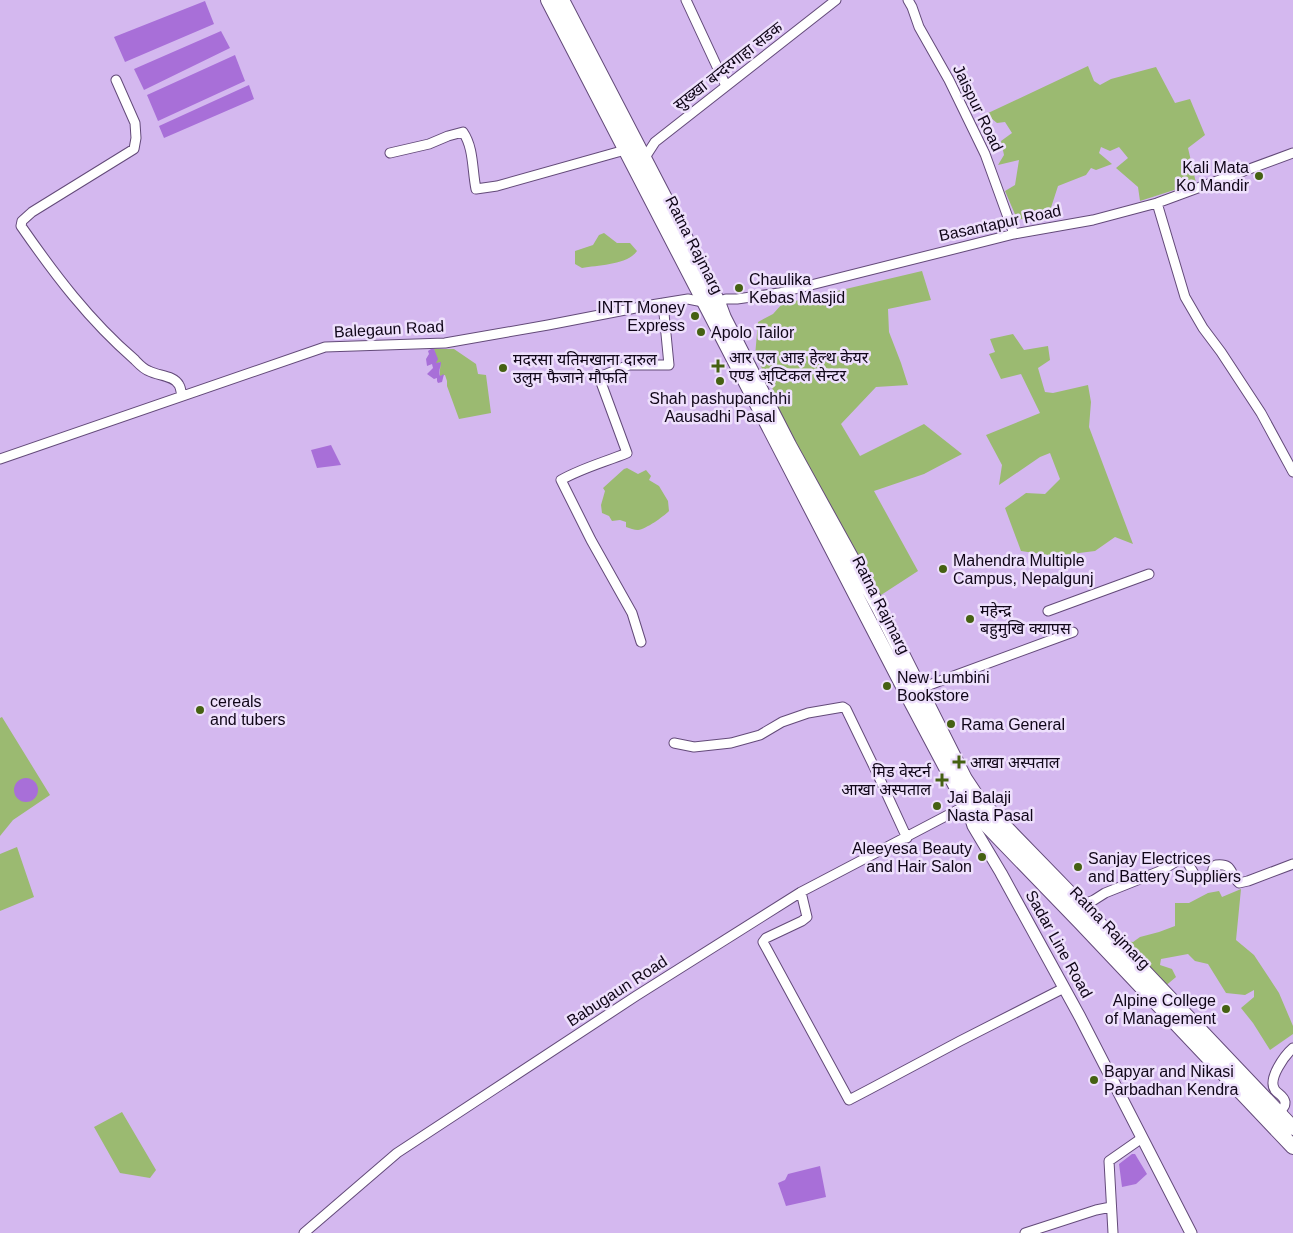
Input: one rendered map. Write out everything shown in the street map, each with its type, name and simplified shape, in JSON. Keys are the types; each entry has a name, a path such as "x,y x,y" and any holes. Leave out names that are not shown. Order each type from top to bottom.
{"highway":[{"name":"Ratna Rajmarg","path":"548,0 624,149 710,302 724,318 789,445 879,608 965,778 975,794 1293,1128"},
{"name":"Ratna Rajmarg","path":"562,0 644,159 710,302 805,495 907,694 967,805 1293,1147"}],"main road":[{"name":"Sadar Line Road","path":"967,805 974,826 1064,988 1191,1233"}],"street":[{"path":"686,0 726,86"},
{"name":"सुख्खा बन्दरगाहा सडक","path":"644,159 656,142 836,0"},
{"name":"Jaispur Road","path":"908,0 919,27 949,80 985,154 1014,234"},
{"path":"116,80 135,123 136,138 134,150 32,212 22,221 21,226 74,299 100,328 148,371 168,377 179,384 182,396"},
{"path":"390,152 430,144 463,132 473,160 476,189 497,186 624,149"},
{"name":"Basantapur Road","path":"710,302 778,294 1014,234 1093,220 1157,203 1293,153"},
{"path":"1157,203 1185,297 1203,328 1261,414 1293,472"},
{"name":"Balegaun Road","path":"0,459 325,347 445,342 688,299 710,302"},
{"path":"641,642 632,613 591,540 561,480 576,472 627,453 599,377 629,365 669,365 663,303"},
{"path":"1048,611 1149,574"},
{"path":"922,693 921,688 1074,632"},
{"path":"674,743 694,747 731,743 760,736 782,722 808,713 846,709 907,838"},
{"name":"Babugaun Road","path":"304,1233 397,1153 636,996 801,892 967,805"},
{"path":"1085,909 1084,904 1105,893 1155,874 1183,859 1186,860 1196,877 1199,878 1212,874 1216,865 1226,864 1229,866 1236,882 1239,883 1293,864"},
{"path":"801,892 807,917 766,938 762,942 849,1100 1064,988"},
{"path":"1283,1118 1284,1100 1275,1091 1273,1080 1280,1064 1293,1048"},
{"path":"1113,1233 1110,1161 1142,1138"},
{"path":"1025,1233 1111,1207"}],"green space":[{"path":"1088,66 1094,81 1100,85 1111,79 1156,67 1175,103 1190,99 1205,135 1188,148 1196,183 1140,201 1138,187 1116,168 1128,158 1119,147 1110,151 1101,147 1099,153 1112,164 1096,170 1091,168 1086,175 1058,186 1047,220 1017,219 1005,191 1015,185 1019,160 998,165 1004,155 1001,141 1012,133 1005,122 997,123 986,114"},
{"path":"604,233 617,243 630,243 637,251 627,259 612,264 582,268 575,264 575,251 593,245 599,235"},
{"path":"922,271 931,300 888,309 889,332 908,385 876,387 841,424 860,456 924,424 962,454 924,474 874,491 918,571 878,597 776,406 772,386 755,356 758,322 773,314 782,304"},
{"path":"1013,334 1024,350 1048,346 1050,360 1038,368 1045,392 1053,393 1088,385 1091,402 1089,427 1133,544 1115,537 1095,551 1055,556 1021,551 1005,508 1026,493 1045,494 1060,479 1050,453 1040,457 999,485 1002,465 986,435 1040,413 1021,374 1001,379 989,354 995,352 990,339"},
{"path":"434,349 454,349 476,364 478,374 486,375 491,413 459,419 445,375 440,376 440,362 436,364"},
{"path":"627,468 638,474 646,470 651,476 649,480 659,486 668,501 669,511 654,522 638,530 626,527 626,522 620,520 612,521 609,516 602,513 601,505 605,491 603,488"},
{"path":"2,717 50,795 13,820 0,836 0,718"},
{"path":"17,847 34,897 0,911 0,854"},
{"path":"1241,889 1236,940 1254,955 1279,993 1293,1026 1293,1034 1270,1050 1241,1008 1254,997 1254,990 1245,995 1226,993 1208,964 1195,961 1188,954 1161,959 1160,965 1172,969 1176,977 1163,988 1120,940 1133,942 1140,937 1175,926 1175,903 1189,903 1208,893 1219,891 1222,897"},
{"path":"122,1112 156,1170 150,1178 120,1173 94,1127"}],"shaded area":[{"path":"205,1 214,24 125,62 114,37"},
{"path":"221,31 230,48 144,90 134,69"},
{"path":"235,55 245,81 158,121 147,95"},
{"path":"249,85 254,99 164,138 159,126"},
{"path":"434,349 438,359 436,363 441,362 439,372 440,376 444,374 442,382 438,383 437,378 434,379 427,374 433,368 432,364 427,366 426,359 429,354 428,351"},
{"path":"331,445 341,465 317,468 311,450"},
{"path":"26,778 34,782 38,790 34,798 26,802 18,798 14,790 18,782"},
{"path":"1132,1154 1135,1154 1147,1174 1136,1184 1122,1187 1119,1164"},
{"path":"820,1166 826,1197 786,1206 778,1183 785,1180 788,1174"}],"place":[{"name":"Kali Mata Ko Mandir","path":"1259,176"},
{"name":"Chaulika Kebas Masjid","path":"739,288"},
{"name":"INTT Money Express","path":"695,316"},
{"name":"Apolo Tailor","path":"701,332"},
{"name":"आर एल आइ हेल्थ केयर एण्ड अ्प्टिकल सेन्टर","path":"718,366"},
{"name":"मदरसा यतिमखाना दारुल उलुम फैजाने माैफति","path":"503,368"},
{"name":"Shah pashupanchhi Aausadhi Pasal","path":"720,381"},
{"name":"Mahendra Multiple Campus, Nepalgunj","path":"943,569"},
{"name":"महेन्द्र बहुमुखि क्यापस","path":"970,619"},
{"name":"New Lumbini Bookstore","path":"887,686"},
{"name":"cereals and tubers","path":"200,710"},
{"name":"Rama General","path":"951,724"},
{"name":"आखा अस्पताल","path":"959,762"},
{"name":"मिड वेस्टर्न आखा अस्पताल","path":"942,780"},
{"name":"Jai Balaji Nasta Pasal","path":"937,806"},
{"name":"Aleeyesa Beauty and Hair Salon","path":"982,857"},
{"name":"Sanjay Electrices and Battery Suppliers","path":"1078,867"},
{"name":"Alpine College of Management","path":"1226,1009"},
{"name":"Bapyar and Nikasi Parbadhan Kendra","path":"1094,1080"}]}
